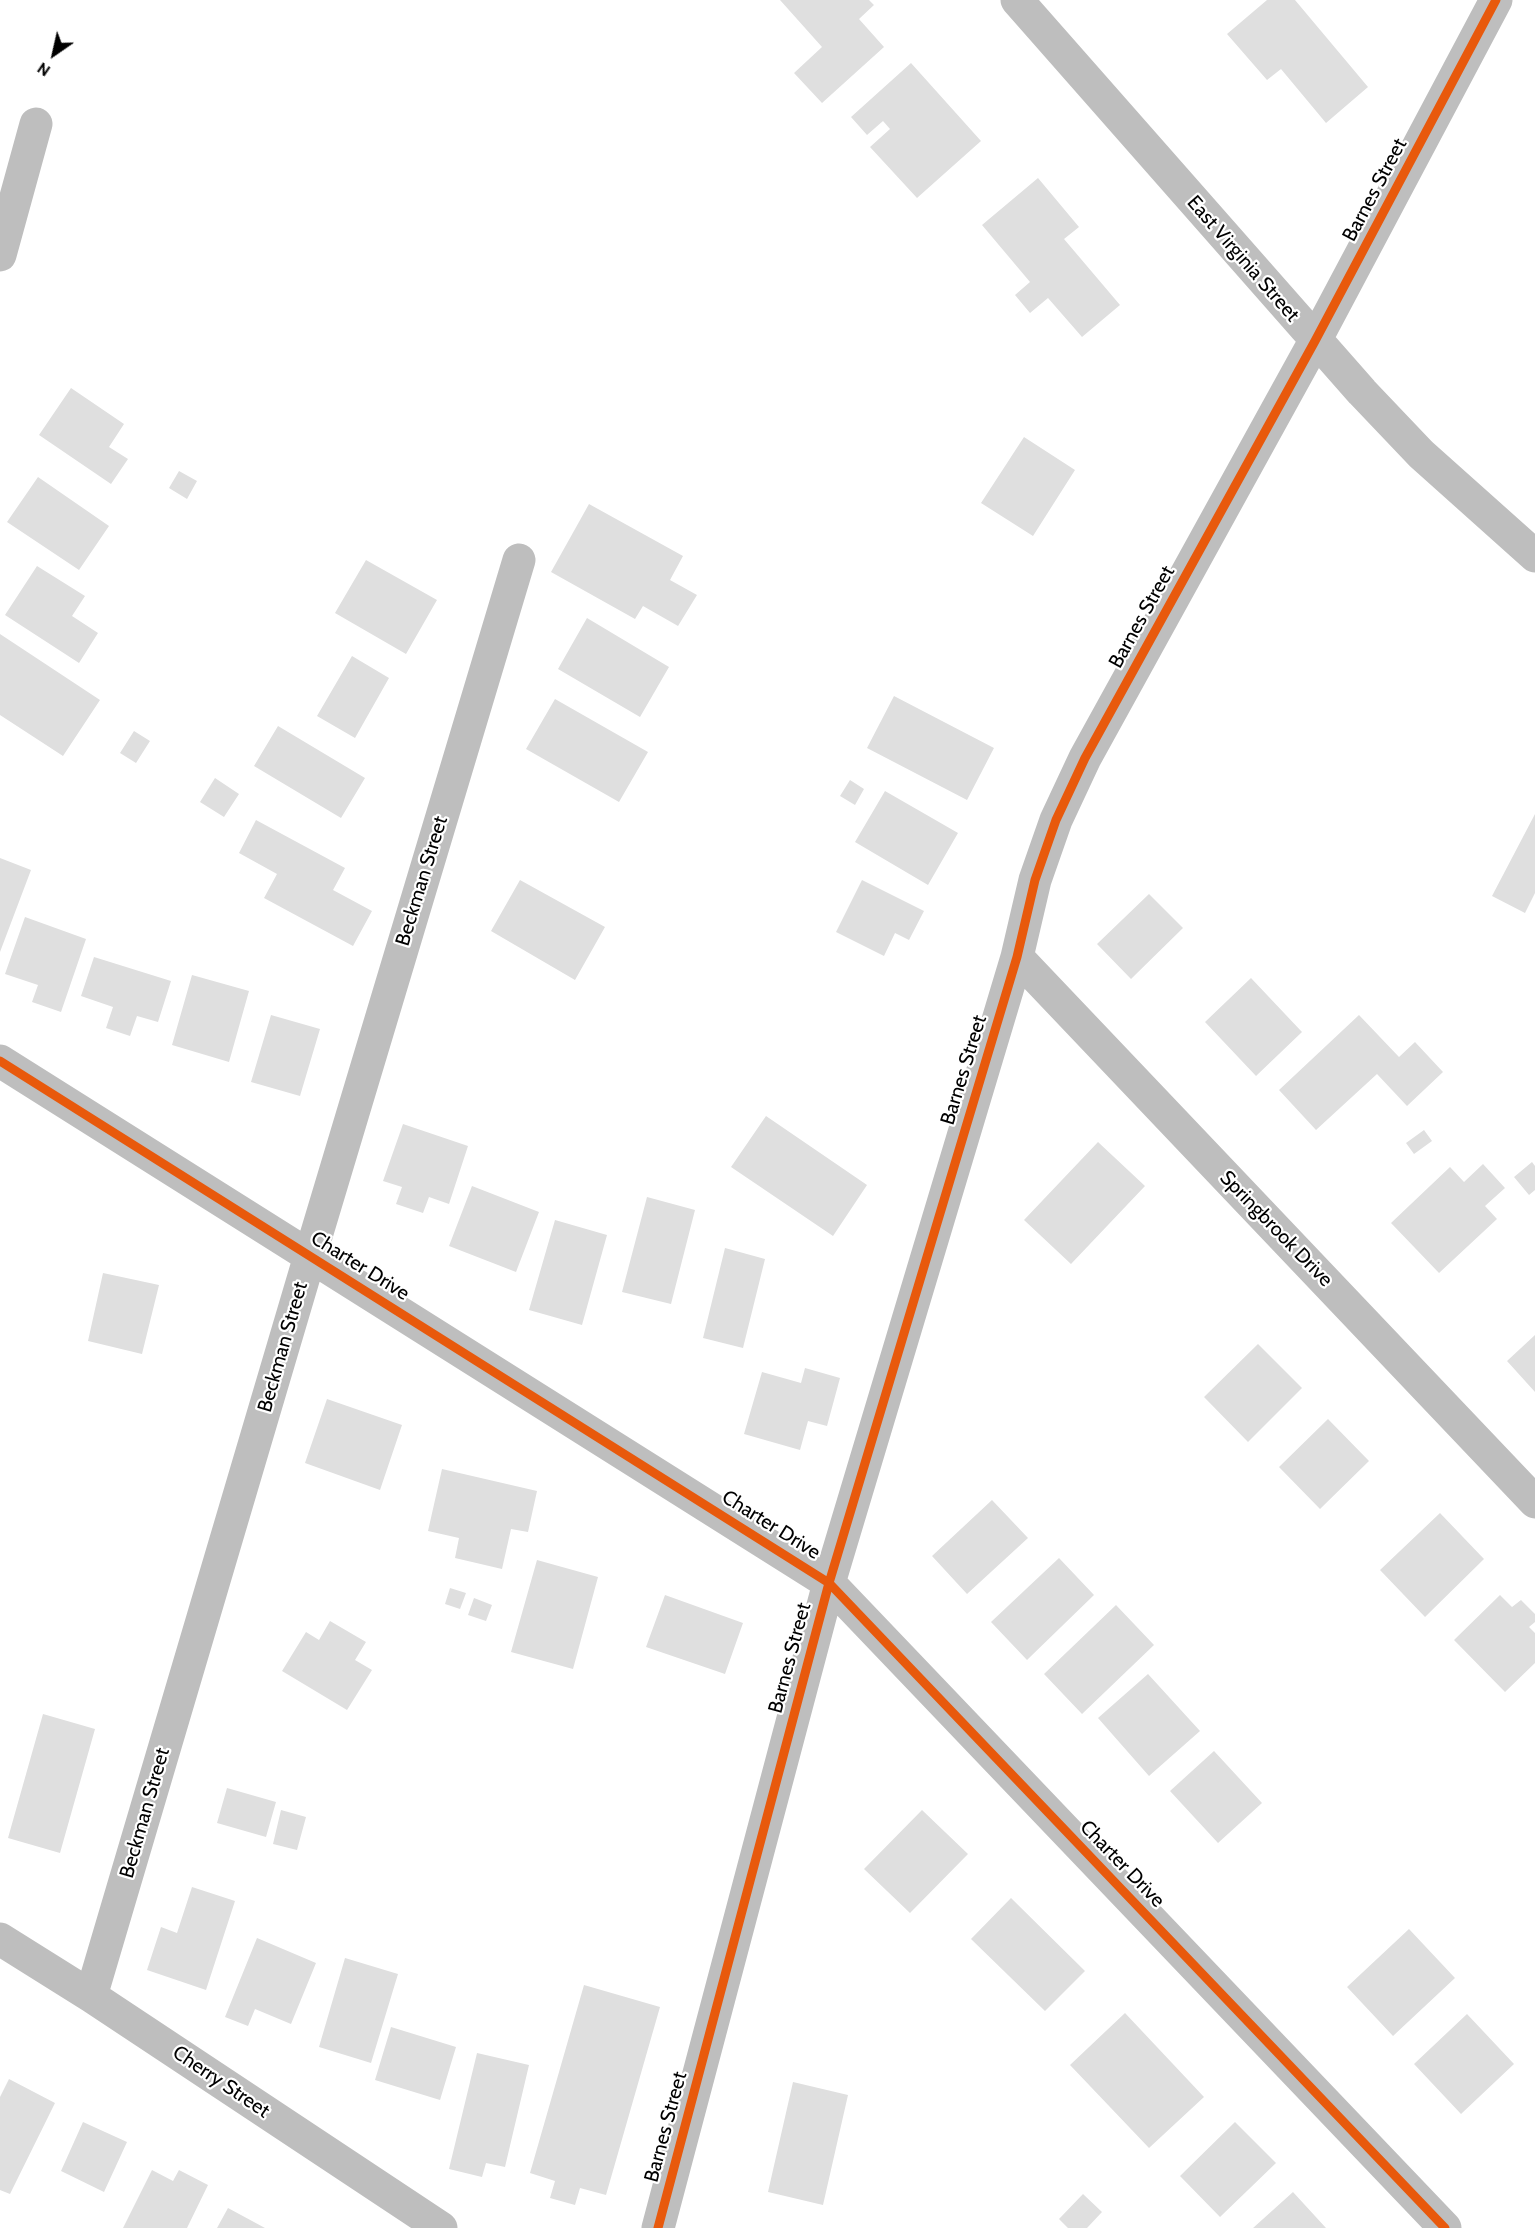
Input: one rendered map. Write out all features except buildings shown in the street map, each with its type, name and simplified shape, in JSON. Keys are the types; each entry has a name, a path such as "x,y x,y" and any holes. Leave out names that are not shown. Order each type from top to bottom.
{"street":[{"name":"East Virginia Street","path":"1017,0 1315,341 1421,454 1535,556"},
{"name":"Barnes Street","path":"658,2228 829,1583 1017,957 1035,880 1056,820 1085,758 1315,341 1496,0"},
{"path":"0,255 36,124"},
{"name":"Beckman Street","path":"91,1996 309,1256 519,560"},
{"name":"Springbrook Drive","path":"1017,957 1535,1502"},
{"name":"Charter Drive","path":"0,1061 829,1583 1445,2228"},
{"name":"Cherry Street","path":"0,1939 91,1996 441,2228"}],"cycle path":[{"path":"658,2228 829,1583 1017,957 1035,880 1056,820 1085,758 1315,341 1496,0"},
{"path":"0,1061 829,1583 1445,2228"}]}
